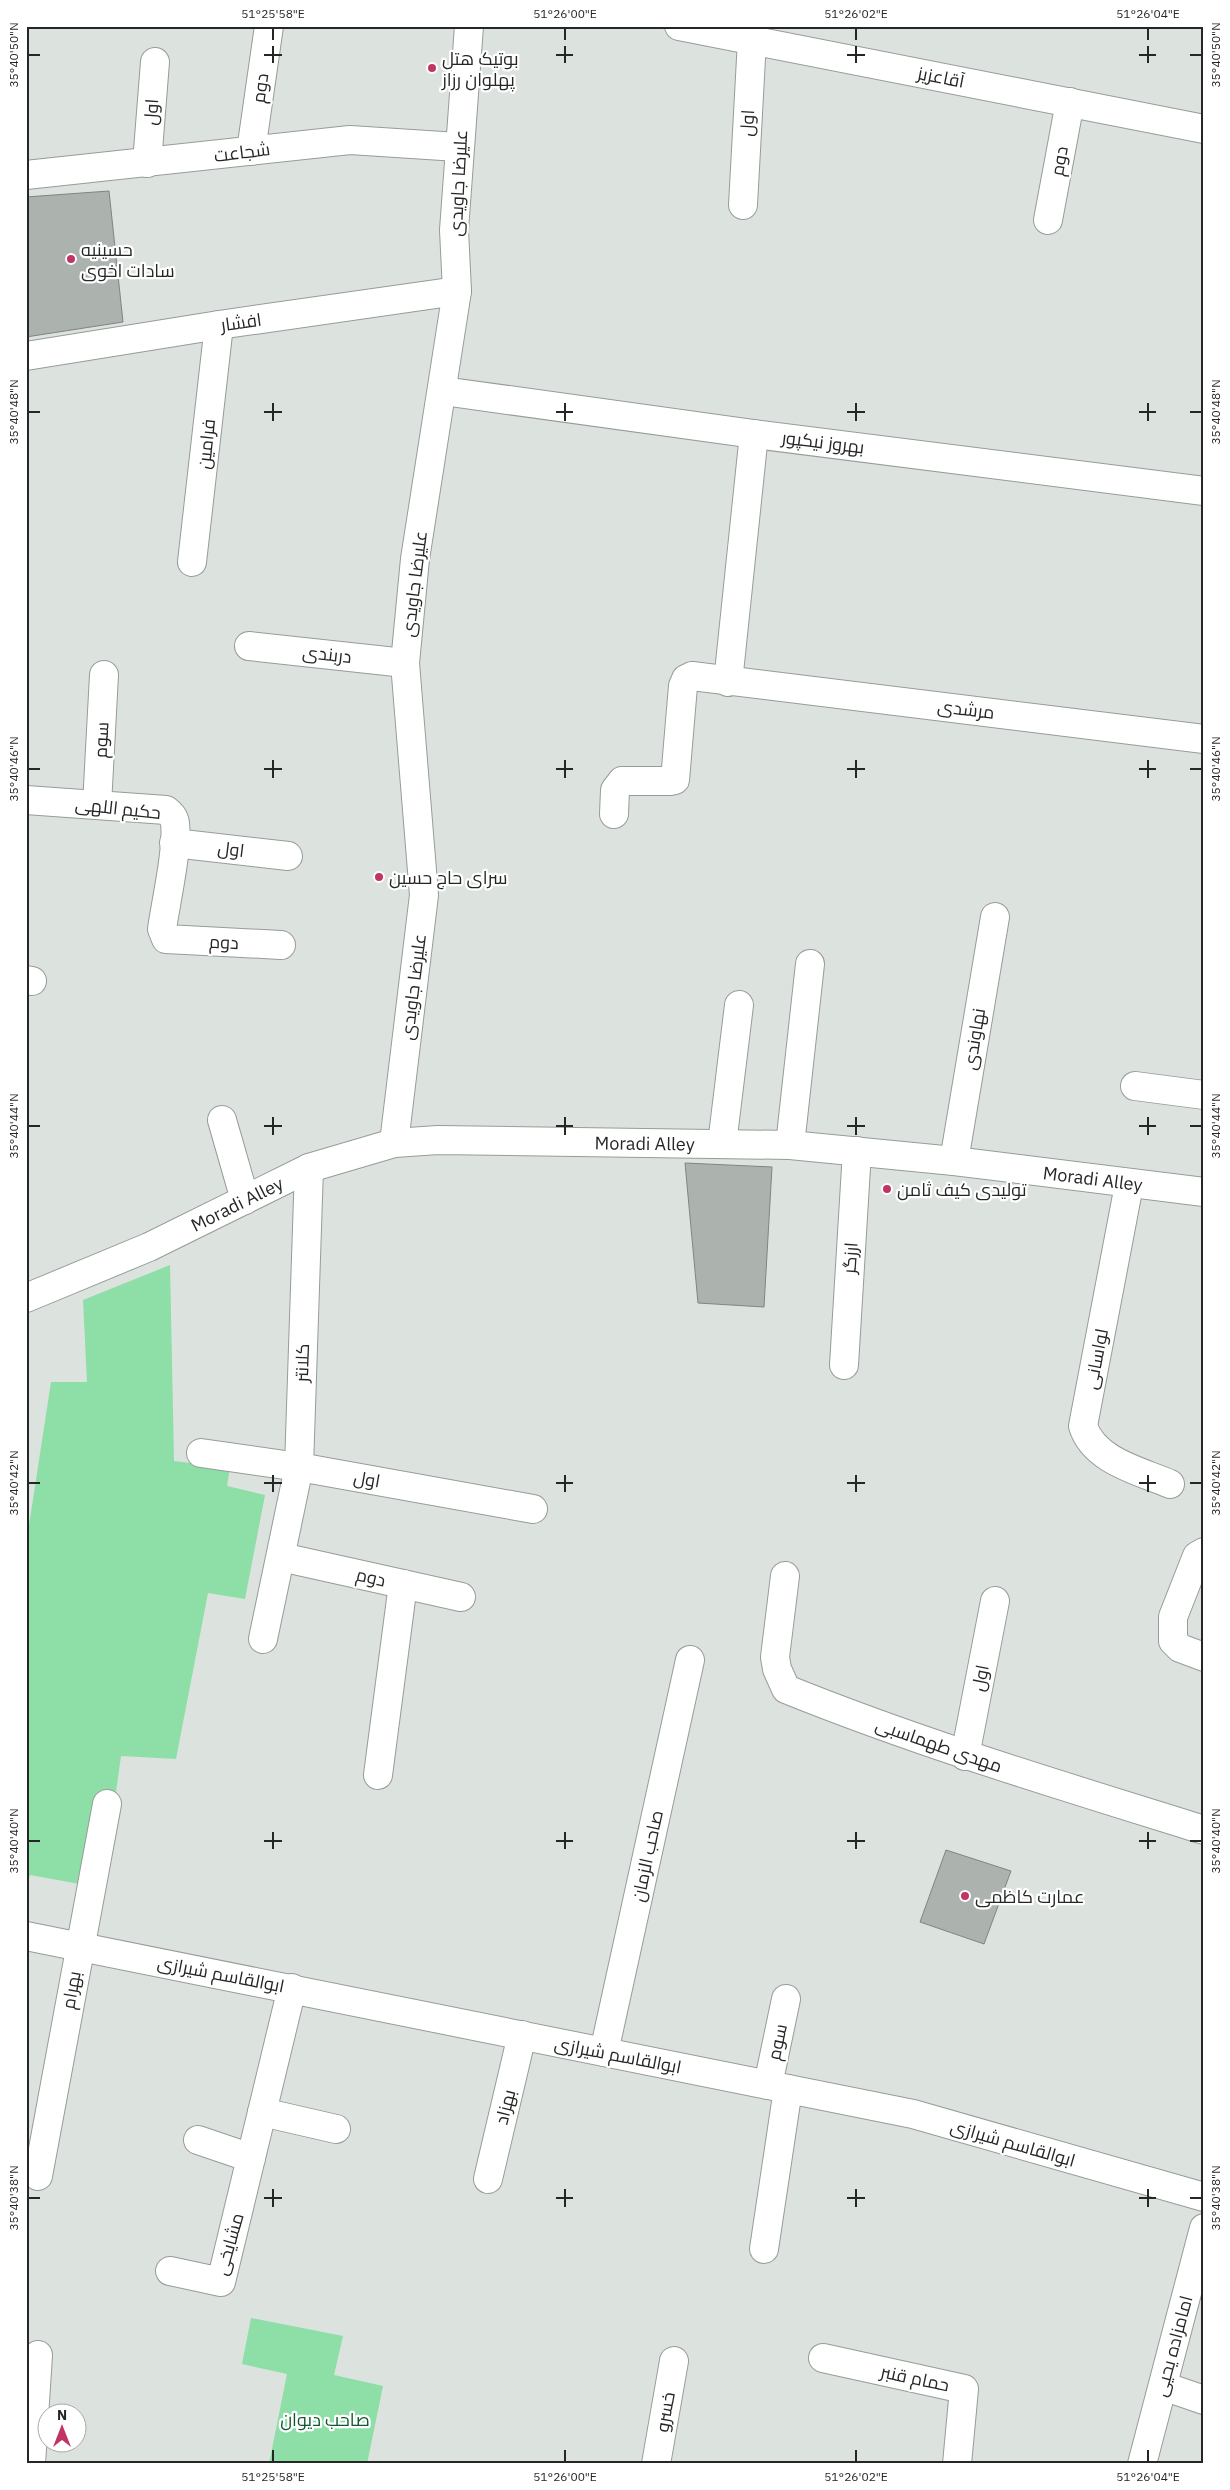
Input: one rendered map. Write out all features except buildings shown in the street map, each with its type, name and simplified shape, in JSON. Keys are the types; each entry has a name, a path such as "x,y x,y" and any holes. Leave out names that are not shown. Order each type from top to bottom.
{"street":[{"name":"دوم","path":"251,151 269,26"},
{"name":"علیرضا جاویدی","path":"394,1143 424,895 405,663 415,559 457,291 454,230 458,148 469,26"},
{"name":"آقاعزیز","path":"679,26 1204,129"},
{"name":"اول","path":"743,205 752,40"},
{"name":"اول","path":"147,163 155,62"},
{"name":"دوم","path":"1048,220 1070,102"},
{"name":"شجاعت","path":"26,175 350,140 458,148"},
{"name":"افشار","path":"26,356 219,325 457,291"},
{"name":"فرامین","path":"192,562 219,325"},
{"name":"بهروز نیکپور","path":"443,390 754,434 1204,490"},
{"path":"728,682 754,434"},
{"name":"دربندی","path":"249,646 405,663"},
{"name":"سوم","path":"97,805 104,675"},
{"name":"مرشدی","path":"614,814 615,790 622,782 670,782 675,780 683,686 686,679 692,676 728,682 1204,738"},
{"name":"حکیم اللهی","path":"26,800 166,810 172,814 175,821 174,843 162,929 166,939"},
{"name":"اول","path":"174,843 288,856"},
{"name":"نهاوندی","path":"954,1162 995,916"},
{"name":"دوم","path":"166,939 281,946"},
{"path":"790,1145 810,964"},
{"path":"722,1144 739,1005"},
{"path":"1135,1086 1204,1096"},
{"path":"222,1120 245,1200"},
{"name":"Moradi Alley","path":"26,1298 150,1247 309,1168 394,1143 438,1140 790,1145 954,1162 1129,1185 1204,1192"},
{"name":"ارزگر","path":"844,1365 857,1151"},
{"name":"کلانتر","path":"263,1639 299,1467 309,1168"},
{"name":"لواسانی","path":"1129,1185 1083,1426 1086,1435 1094,1446 1109,1457 1170,1484"},
{"name":"اول","path":"201,1453 299,1467 533,1509"},
{"path":"1204,1552 1197,1556 1172,1617 1172,1640 1180,1648 1204,1657"},
{"name":"دوم","path":"281,1557 461,1598"},
{"name":"مهدی طهماسبی","path":"785,1576 775,1657 779,1674 786,1689 965,1756 1204,1830"},
{"path":"378,1775 403,1584"},
{"name":"اول","path":"965,1756 995,1601"},
{"name":"صاحب الزمان","path":"604,2052 690,1660"},
{"name":"بهرام","path":"38,2176 79,1946 107,1804"},
{"name":"ابوالقاسم شیرازی","path":"26,1936 913,2114 1204,2196"},
{"name":"مشایخی","path":"170,2271 221,2282 292,1988"},
{"name":"سوم","path":"764,2249 786,1999"},
{"name":"بهزاد","path":"488,2179 522,2035"},
{"path":"262,2112 336,2129"},
{"path":"198,2140 251,2158"},
{"name":"امامزاده یحیی","path":"1142,2464 1204,2228"},
{"path":"31,2464 38,2355"},
{"name":"حمام قنبر","path":"823,2358 964,2389 957,2464"},
{"name":"خسرو","path":"656,2464 674,2361"},
{"path":"1162,2386 1204,2400"}],"green space":[{"path":"170,1265 174,1461 230,1468 227,1486 265,1495 245,1599 208,1593 176,1759 121,1756 115,1799 80,1884 30,1875 26,1887 26,1545 51,1382 87,1382 83,1300"},
{"name":"صاحب دیوان","path":"251,2318 343,2336 334,2375 383,2386 367,2464 269,2464 287,2374 242,2364"}],"place":[{"name":"بوتیک هتل پهلوان رزاز","path":"432,68"},
{"name":"حسینیه سادات اخوی","path":"71,259"},
{"name":"سرای حاج حسین","path":"379,877"},
{"name":"تولیدی کیف ثامن","path":"887,1189"},
{"name":"عمارت کاظمی","path":"965,1896"}]}
